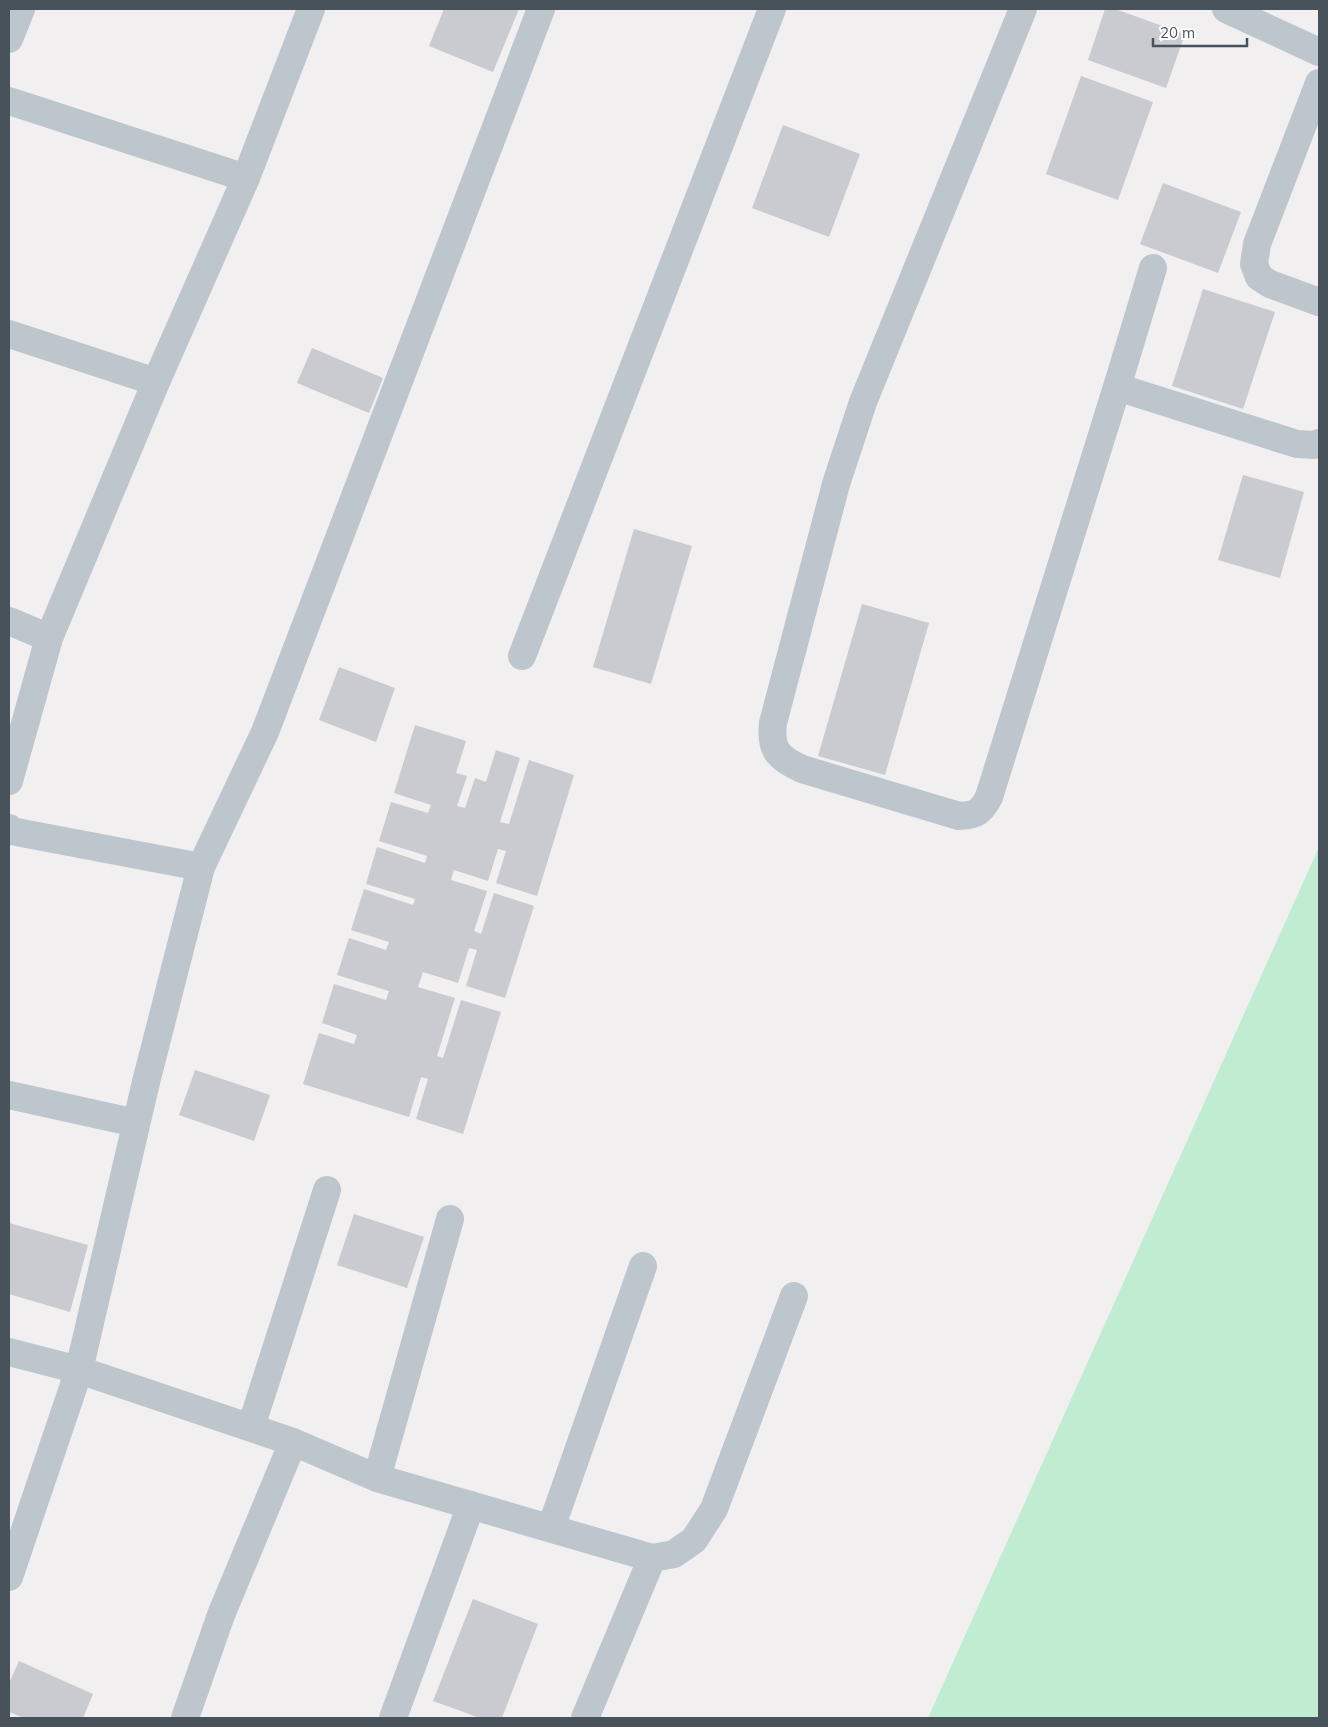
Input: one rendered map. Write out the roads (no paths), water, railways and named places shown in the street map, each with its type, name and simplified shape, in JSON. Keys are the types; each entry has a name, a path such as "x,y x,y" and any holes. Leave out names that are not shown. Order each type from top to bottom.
{"street":[{"path":"9,39 21,9"},
{"path":"9,781 49,638 156,382 246,178 311,9"},
{"path":"9,1577 79,1370 136,1123 201,867 265,732 541,9"},
{"path":"522,656 772,9"},
{"path":"1023,9 864,402 836,484 773,723 772,736 775,750 786,762 802,769 959,816 973,815 983,808 989,796 1117,387 1152,268"},
{"path":"1226,9 1319,52"},
{"path":"1319,83 1257,244 1254,264 1259,277 1270,284 1319,302"},
{"path":"9,101 246,178"},
{"path":"9,334 156,382"},
{"path":"1117,387 1297,444 1314,445 1319,443"},
{"path":"9,621 49,638"},
{"path":"9,828 11,831 201,867"},
{"path":"9,1095 136,1123"},
{"path":"251,1427 326,1190"},
{"path":"377,1478 450,1219"},
{"path":"551,1528 643,1266"},
{"path":"9,1352 79,1370 251,1427 293,1442 377,1478 652,1558 674,1554 694,1540 714,1508 794,1296"},
{"path":"185,1718 221,1615 293,1442"},
{"path":"393,1718 471,1505"},
{"path":"585,1718 652,1558"}]}
